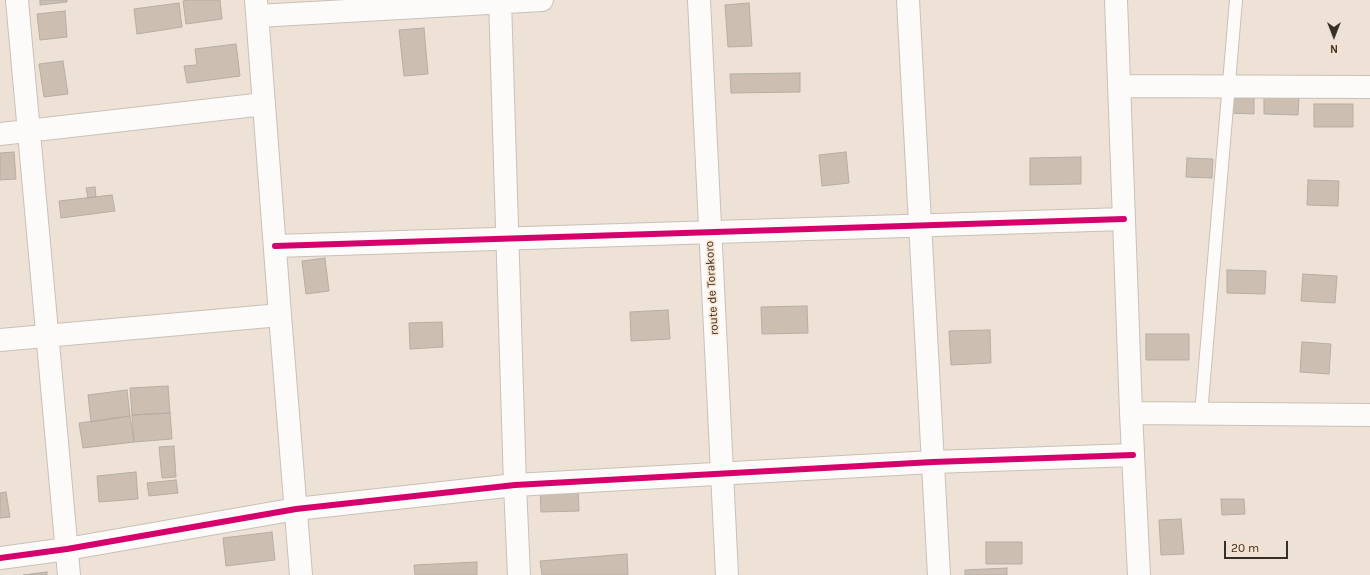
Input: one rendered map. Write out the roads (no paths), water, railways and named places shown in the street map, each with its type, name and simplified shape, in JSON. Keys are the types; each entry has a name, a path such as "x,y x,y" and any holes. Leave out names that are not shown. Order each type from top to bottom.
{"street":[{"path":"17,0 70,575"},
{"path":"301,575 257,8 542,0"},
{"name":"route de Torakoro","path":"699,0 727,575"},
{"path":"908,0 939,575"},
{"path":"1116,0 1139,575"},
{"path":"500,1 519,575"},
{"path":"1119,86 1370,87"},
{"path":"0,134 264,104"},
{"path":"275,246 1124,219"},
{"path":"0,340 280,315"},
{"path":"1132,413 1370,415"},
{"path":"0,558 68,549 296,509 515,485 933,462 1133,454"}],"lane":[{"path":"1201,414 1236,0"}]}
